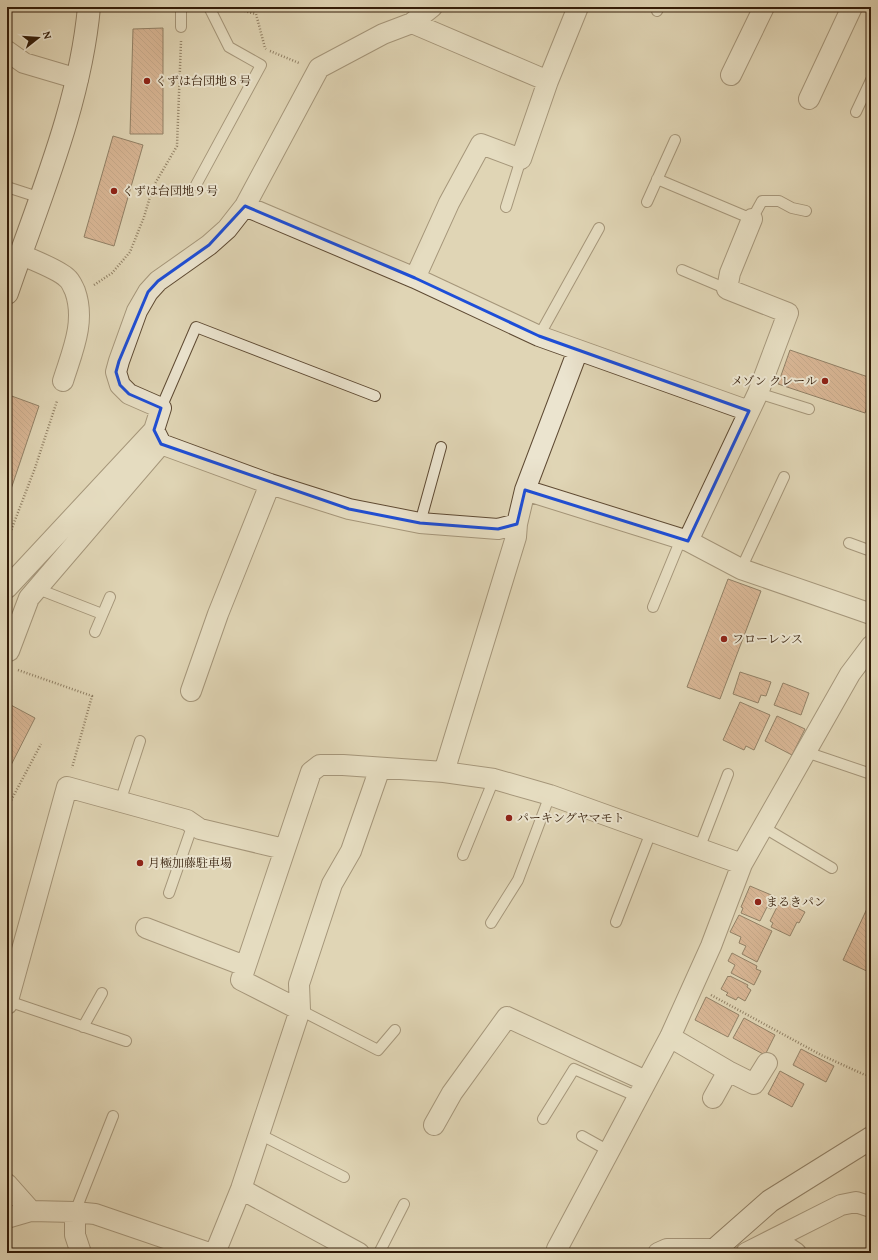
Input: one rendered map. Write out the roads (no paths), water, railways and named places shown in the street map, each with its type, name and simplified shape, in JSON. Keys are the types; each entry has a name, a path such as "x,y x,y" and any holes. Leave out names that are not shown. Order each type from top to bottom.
{"street":[{"path":"7,293 41,198 78,79 89,7"},
{"path":"9,651 29,598 38,589 157,437 161,408 129,394 120,385 116,372 118,361 137,311 148,292 158,281 209,245 227,229 245,206 320,68 383,34 412,23 432,7"},
{"path":"415,278 449,203 481,144 521,159 548,81 578,7"},
{"path":"731,75 764,7"},
{"path":"809,98 852,7"},
{"path":"412,23 548,81"},
{"path":"7,51 24,64 78,79"},
{"path":"245,206 415,278 539,336 749,411"},
{"path":"684,540 758,393 788,313 727,288 730,273 752,219"},
{"path":"20,254 57,271 67,278 76,293 80,314 79,331 63,381"},
{"path":"444,772 516,537 516,524 526,490 578,350"},
{"path":"157,437 270,484 349,509 420,524 498,529 516,524"},
{"path":"7,588 157,437"},
{"path":"190,691 218,614 270,484"},
{"path":"526,490 684,540 741,568 871,614"},
{"path":"555,1251 670,1037 711,946 742,864 850,674 871,646"},
{"path":"300,1010 241,980 311,772 320,765 343,765 444,772 494,779 550,795 742,864"},
{"path":"215,1253 241,1190 300,1010 299,984 332,884 351,851 380,768"},
{"path":"8,1003 67,787 187,820 200,829 284,849"},
{"path":"146,928 245,966"},
{"path":"434,1125 452,1093 507,1017 642,1089"},
{"path":"670,1037 728,1071 754,1084 767,1063"},
{"path":"713,1098 728,1071"},
{"path":"658,1253 667,1249 713,1251 770,1201 871,1138"},
{"path":"7,1184 32,1211"},
{"path":"241,1190 359,1253"},
{"path":"746,1253 841,1205 856,1202 871,1207"},
{"path":"7,1218 32,1211 95,1214 209,1253"},
{"path":"75,1212 75,1235 81,1253"},
{"path":"775,1239 796,1253"}],"lane":[{"path":"181,7 181,27"},
{"path":"196,185 261,65 229,47 209,7"},
{"path":"856,112 871,80"},
{"path":"647,202 674,140"},
{"path":"506,207 521,159"},
{"path":"657,179 752,219 762,201 778,202 792,208 806,210"},
{"path":"7,187 41,198"},
{"path":"539,336 599,228"},
{"path":"682,270 727,288"},
{"path":"161,408 196,327 375,396"},
{"path":"758,393 809,409"},
{"path":"420,524 441,447"},
{"path":"741,568 784,477"},
{"path":"653,607 684,540"},
{"path":"850,543 871,551"},
{"path":"38,589 102,614"},
{"path":"95,632 110,597"},
{"path":"120,802 140,741"},
{"path":"806,752 871,774"},
{"path":"699,849 728,774"},
{"path":"463,855 494,779"},
{"path":"491,923 518,880 550,795"},
{"path":"169,893 193,824"},
{"path":"763,827 832,868"},
{"path":"616,922 651,832"},
{"path":"83,1027 102,992"},
{"path":"8,1003 126,1041"},
{"path":"300,1010 378,1050 394,1030"},
{"path":"543,1119 574,1069 642,1089"},
{"path":"75,1212 113,1116"},
{"path":"259,1134 344,1177"},
{"path":"582,1136 609,1150"},
{"path":"379,1253 404,1204"}],"place":[{"name":"くずは台団地８号","path":"147,81"},
{"name":"くずは台団地９号","path":"114,191"},
{"name":"メゾン クレール","path":"825,381"},
{"name":"フローレンス","path":"724,639"},
{"name":"パーキングヤマモト","path":"509,818"},
{"name":"月極加藤駐車場","path":"140,863"},
{"name":"まるきパン","path":"758,902"}]}
